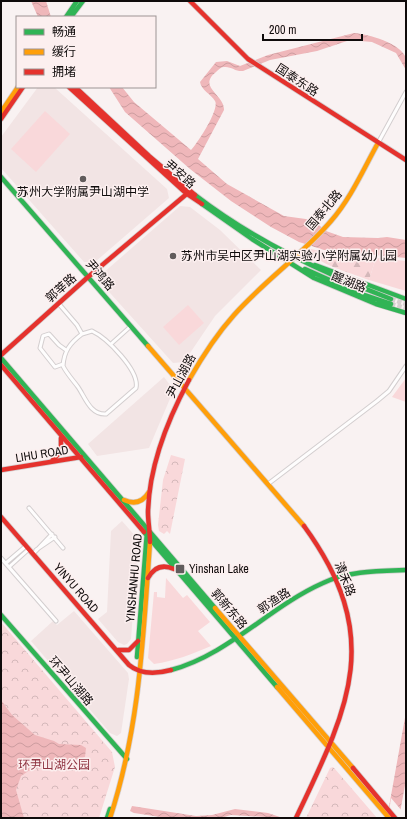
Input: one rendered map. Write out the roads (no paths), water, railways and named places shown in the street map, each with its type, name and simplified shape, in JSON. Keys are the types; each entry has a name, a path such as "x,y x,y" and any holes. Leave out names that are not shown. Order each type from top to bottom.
{"main road":[{"path":"67,16 77,1"},
{"path":"73,16 83,1"},
{"name":"国泰东路","path":"190,1 248,59 406,160"},
{"path":"1,112 17,88"},
{"path":"1,119 22,88"},
{"name":"尹安路","path":"70,88 189,192 252,240 291,260"},
{"name":"尹安路","path":"76,88 189,192"},
{"name":"国泰北路","path":"291,260 325,227 348,199 378,143"},
{"name":"尹鸿路","path":"1,177 184,387"},
{"name":"郭莘路","path":"1,356 88,277 189,192"},
{"path":"291,260 348,288 391,302"},
{"name":"醒湖路","path":"291,260 406,299"},
{"name":"醒湖路","path":"291,260 314,278 376,304 406,313"},
{"name":"尹山湖路","path":"147,532 151,489 162,442 184,387 204,354 233,316 291,260"},
{"name":"郭新东路","path":"1,356 82,456 328,748 392,817"},
{"name":"郭新东路","path":"1,365 59,432 122,499 147,532"},
{"name":"清禾路","path":"184,387 268,484 319,546 336,578 348,622 351,645 351,675 344,706 331,743 296,818"},
{"path":"51,462 58,458 62,450 63,443 59,432"},
{"name":"LIHU ROAD","path":"1,470 82,456"},
{"path":"122,499 131,503 138,502 146,498 151,489"},
{"name":"YINYU ROAD","path":"1,517 27,547 35,552 116,649 138,672"},
{"name":"YINSHANHU ROAD","path":"110,818 126,758 138,672 150,538 147,532"},
{"name":"YINSHANHU ROAD","path":"138,672 147,532"},
{"name":"郭新东路","path":"150,538 388,808 392,817"},
{"path":"147,579 152,571 158,567 166,566 178,571"},
{"name":"郭渔路","path":"138,672 161,672 183,667 211,654 305,592 336,578 348,574 370,571 406,570"},
{"name":"环尹山湖路","path":"1,615 126,758"},
{"path":"116,649 122,651 129,650 136,645 139,640"},
{"name":"YINSHANHU ROAD","path":"107,818 126,758"}],"street":[{"path":"378,143 406,92"},
{"path":"59,304 77,324 82,334"},
{"path":"111,344 131,326"},
{"path":"92,331 111,344 136,377 136,388 106,414 95,411 85,400 66,372 63,364 66,350 74,340 82,334 92,331"},
{"path":"63,364 56,367 40,348 44,336 49,334 66,350"},
{"path":"268,484 389,391 406,366"},
{"path":"30,508 64,548"},
{"path":"35,552 53,536"},
{"path":"6,563 27,547"},
{"path":"9,567 27,547"},
{"path":"1,558 56,621"}],"water":[{"path":"31,1 46,1 51,16 38,16"},
{"path":"354,33 375,37 398,48 406,58 406,70 396,53 372,42 350,40 317,51 270,60 243,71 238,71 229,67 222,67 211,77 209,82 210,87 223,105 224,110 198,159 227,184 284,216 313,220 326,231 343,237 387,237 406,240 406,258 324,250 299,242 271,227 231,201 190,169 125,112 110,88 123,88 134,102 191,150 203,134 216,105 215,101 202,87 200,82 216,62 227,61 240,66 268,55"},
{"path":"1,700 12,715 35,735 59,744 81,745 86,748 85,757 75,760 60,770 33,768 21,776 16,790 24,818 1,818"},
{"path":"406,712 406,780 399,818 387,818"},
{"path":"132,806 196,816 212,815 235,809 268,813 283,818 231,815 221,818 167,818 134,813 130,811"}],"tunnel":[{"path":"391,299 406,304"},
{"path":"391,304 406,308"}],"place":[{"name":"苏州大学附属尹山湖中学","path":"83,179"},
{"name":"苏州市吴中区尹山湖实验小学附属幼儿园","path":"173,256"},
{"name":"Yinshan Lake","path":"180,569"}],"park label":[{"name":"环尹山湖公园","path":"54,765"}]}
